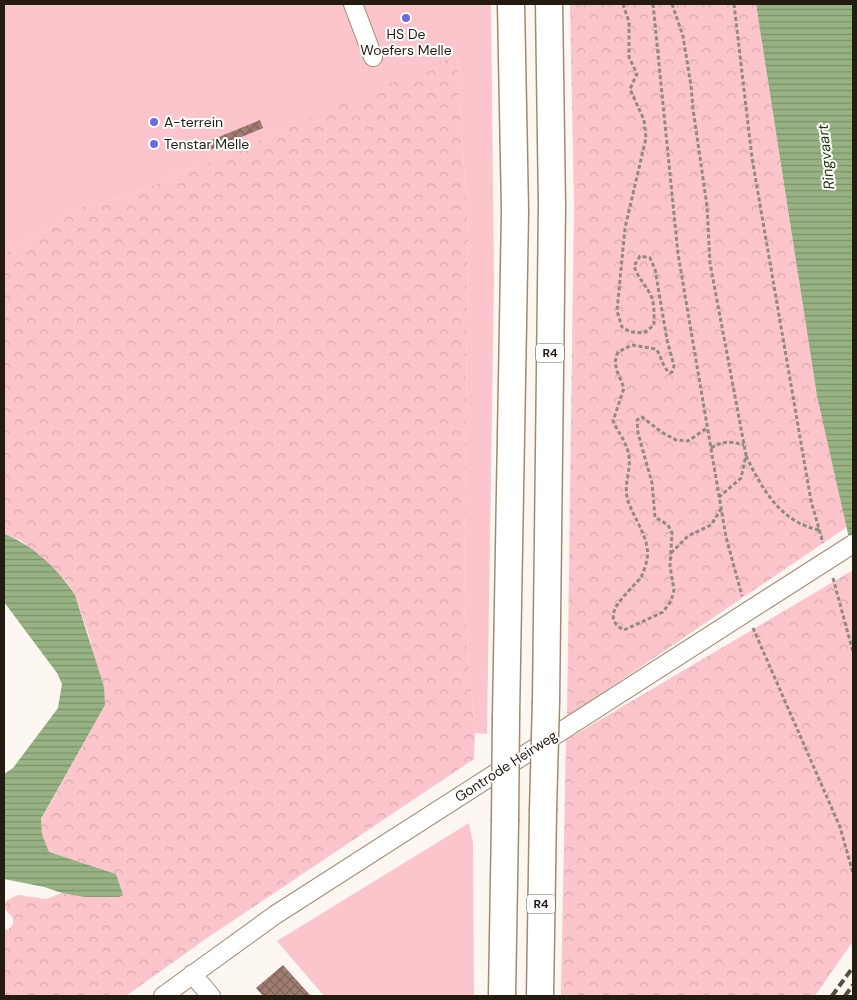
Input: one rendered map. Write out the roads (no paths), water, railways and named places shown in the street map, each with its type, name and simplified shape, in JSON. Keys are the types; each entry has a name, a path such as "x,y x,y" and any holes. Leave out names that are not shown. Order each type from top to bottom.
{"highway":[{"path":"502,996 515,229 512,4"},
{"name":"R4","path":"540,996 546,701 552,206 548,4"}],"street":[{"path":"352,4 373,57"},
{"name":"Gontrode Heirweg","path":"163,996 283,910 853,544"},
{"path":"192,974 210,996"}],"water":[{"name":"Ringvaart","path":"756,4 853,4 853,556 817,396"},
{"path":"4,534 35,551 53,567 75,595 104,687 105,705 41,819 42,834 49,852 116,874 123,895 119,897 85,897 4,879 4,774 13,768 58,708 62,684 57,673 4,602"}],"railway":[{"path":"832,996 853,967"},
{"path":"845,996 853,985"}],"place":[{"name":"HS De Woefers Melle","path":"406,18"},
{"name":"A-terrein","path":"154,122"},
{"name":"Tenstar Melle","path":"154,144"}]}
